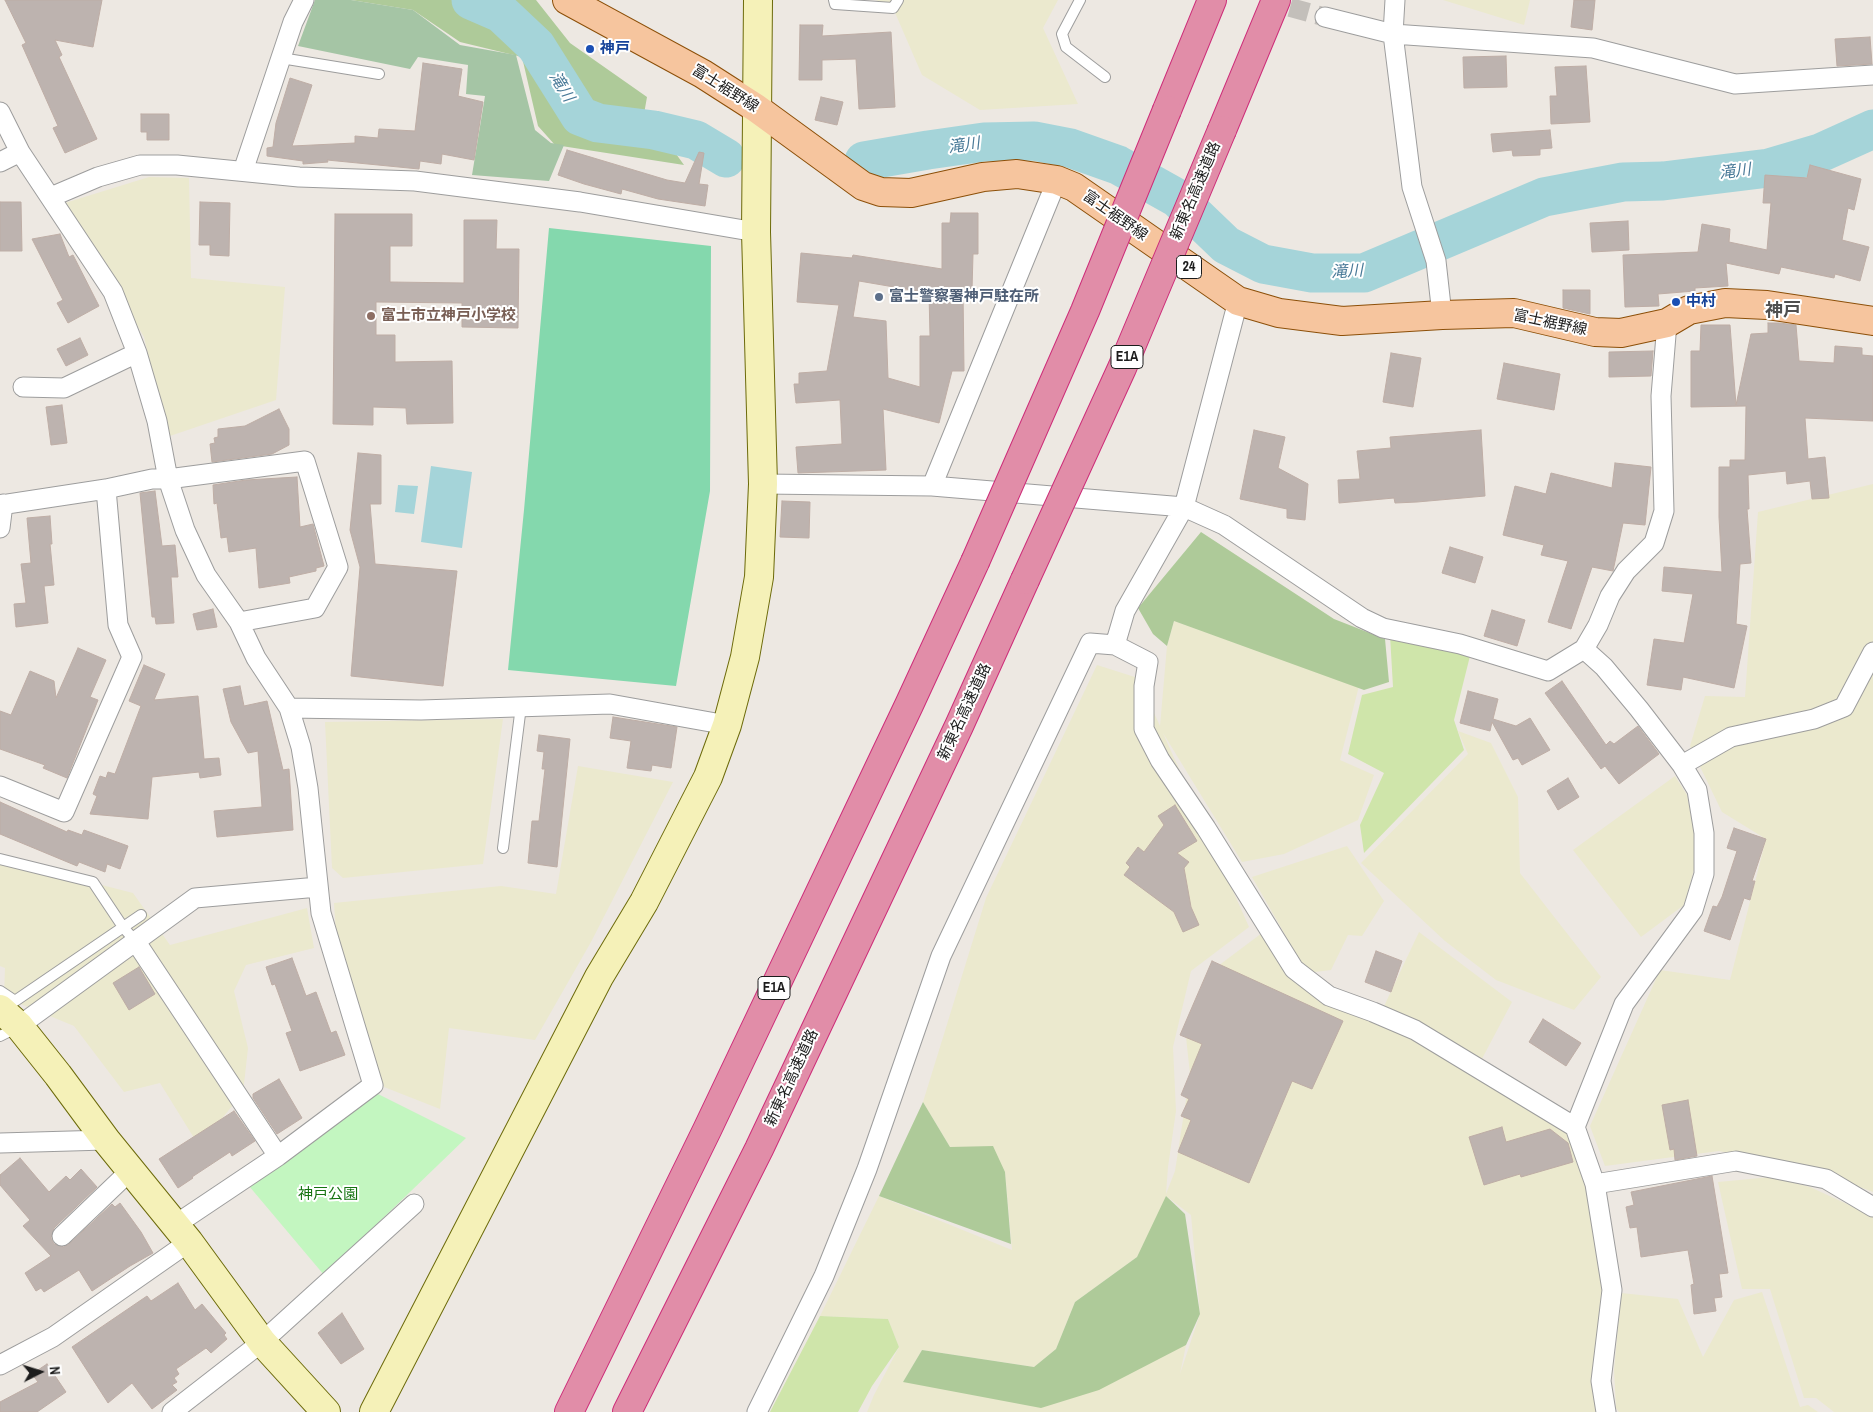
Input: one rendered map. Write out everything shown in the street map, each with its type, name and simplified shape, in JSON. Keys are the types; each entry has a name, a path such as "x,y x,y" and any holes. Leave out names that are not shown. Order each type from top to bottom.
{"highway":[{"name":"E1A","path":"569,1412 716,1112 975,562 1085,311 1212,0"},
{"name":"新東名高速道路","path":"626,1412 758,1149 959,726 1122,368 1276,0"}],"main road":[{"name":"富士裾野線","path":"567,0 603,9 756,108 863,186 882,192 911,193 983,177 1017,174 1057,180 1074,187 1238,301 1279,313 1342,321 1442,315 1514,314 1595,332 1621,333 1667,323 1688,310 1725,303 1767,305 1873,321"}],"street":[{"path":"243,171 293,22 304,0"},
{"path":"374,1412 599,977 644,902 679,835 708,777 727,725 745,657 758,577 763,484 756,232 758,0"},
{"path":"1395,0 1392,34 1412,187 1436,261 1442,315"},
{"path":"1325,17 1392,34 1593,48 1735,84 1873,75"},
{"path":"0,112 20,152 113,292 137,354 156,421 168,479 186,530 206,575 239,622 256,658 289,708 301,747 305,772 321,913 373,1085 278,1156 53,1338 0,1365"},
{"path":"0,162 20,152"},
{"path":"51,197 98,177 140,165 177,165 299,177 415,181 580,202 756,232"},
{"path":"932,486 1057,180"},
{"path":"1116,645 1125,611 1184,507 1238,301"},
{"path":"763,484 932,486 1184,507 1224,525 1362,618 1383,628 1460,644 1548,671 1584,649 1598,625 1610,596 1626,571 1654,543 1664,511 1661,396 1667,323"},
{"path":"23,386 64,388 137,354"},
{"path":"0,528 2,505 106,489 152,479 168,479 305,461 338,567 316,608 239,622"},
{"path":"0,786 64,812 132,657 118,625 106,489"},
{"path":"757,1412 824,1276 867,1169 941,956 1090,642 1116,645 1148,662 1144,686 1144,729 1160,760 1206,828 1294,969 1329,996 1415,1030 1575,1127 1595,1184 1612,1290 1601,1381 1606,1412"},
{"path":"1575,1127 1624,1004 1693,910 1704,874 1704,833 1697,790 1682,765 1604,667 1584,649"},
{"path":"1682,765 1731,738 1814,719 1844,707 1873,652"},
{"path":"289,708 421,710 610,704 727,725"},
{"path":"318,887 195,898 136,942 6,1024 58,1075 106,1140 182,1234 262,1342 326,1412"},
{"path":"136,942 278,1156"},
{"path":"0,1143 106,1140"},
{"path":"1595,1184 1676,1169 1736,1161 1826,1179 1873,1207"},
{"path":"62,1236 131,1170"},
{"path":"172,1412 262,1342 414,1204"}],"lane":[{"path":"834,0 836,4 893,8 898,0"},
{"path":"1080,0 1062,34 1066,47 1105,77"},
{"path":"281,58 379,74"},
{"path":"504,848 521,706"},
{"path":"0,858 93,882 123,927 136,942"},
{"path":"0,991 15,1002 141,915"}],"shaded area":[{"path":"876,0 1058,0 1043,28 1078,104 980,110 922,75 893,8"},
{"path":"1443,0 1530,0 1524,25"},
{"path":"149,177 189,178 191,278 285,287 276,400 167,437 144,337 65,203"},
{"path":"1873,484 1873,1192 1810,1168 1719,1151 1605,1166 1590,1126 1660,970 1730,980 1766,839 1722,812 1690,746 1705,696 1745,697 1758,512"},
{"path":"1174,621 1359,686 1340,760 1374,775 1358,820 1284,854 1242,862 1163,733 1249,927 1191,971 1173,1047 1176,1111 1166,1194 1175,1171 1190,1074 1186,1037 1206,975 1262,933 1291,964 1378,1019 1419,932 1512,1002 1475,1072 1575,1127 1609,1272 1605,1412 867,1412 899,1347 888,1319 820,1316 879,1196 1012,1250 1005,1172 950,1147 923,1102 986,898 1097,665 1138,678 1160,726 1167,646","holes":["1166,1196 1191,1215 1200,1314 1180,1374 1186,1345 1142,1358 903,1382 922,1350 1034,1367 1056,1349 1075,1302 1137,1257 1165,1202"]},
{"path":"503,719 483,864 343,878 332,868 325,722"},
{"path":"1458,731 1491,743 1518,797 1520,873 1601,977 1574,1010 1496,980 1445,941 1361,863 1468,754"},
{"path":"578,766 673,782 591,942 535,1040 449,1028 440,1109 384,1087 336,934 334,903 501,886 556,894"},
{"path":"1675,776 1687,795 1698,855 1684,905 1641,937 1573,850"},
{"path":"1347,846 1384,901 1362,936 1348,935 1331,970 1307,973 1252,877"},
{"path":"0,859 133,893 170,945 307,908 314,948 246,965 234,991 248,1048 243,1093 199,1146 160,1083 124,1092 74,1026 4,997 5,968 0,966"},
{"path":"1771,1177 1810,1187 1873,1216 1873,1412 1834,1412 1816,1398 1804,1398 1770,1289 1742,1289 1718,1182"},
{"path":"1762,1292 1800,1407 1808,1405 1818,1412 1619,1412 1616,1408 1614,1370 1621,1293 1678,1299 1703,1357 1734,1300"}],"green space":[{"path":"315,0 351,0 413,10 460,45 516,55 535,130 551,143 564,145 549,181 472,175 485,96 466,94 468,65 418,57 410,69 298,46"},
{"path":"351,0 536,0 570,43 647,97 641,131 674,151 684,165 555,145 538,126 522,57 460,42 413,10"},
{"path":"549,228 711,246 710,491 676,686 508,670"},
{"path":"1201,532 1334,619 1385,639 1389,682 1364,690 1174,621 1167,646 1153,634 1138,608"},
{"path":"1390,635 1472,648 1454,720 1464,750 1364,853 1360,825 1384,773 1348,754 1362,695 1393,687"},
{"name":"神戸公園","path":"376,1093 466,1138 324,1275 249,1186"},
{"path":"923,1102 950,1147 993,1146 1005,1172 1011,1244 879,1196"},
{"path":"1166,1196 1185,1214 1200,1314 1186,1345 1099,1390 1041,1408 903,1382 922,1350 1034,1367 1056,1349 1075,1302 1137,1257"},
{"path":"820,1316 888,1319 899,1347 872,1386 858,1412 770,1412"}],"water":[{"path":"431,466 472,472 462,548 421,542"},
{"path":"398,485 418,486 414,514 395,512"}],"building":[{"path":"5,0 102,0 93,47 55,40 62,55 59,57 97,139 65,153 53,128 58,126 22,45 26,43"},
{"path":"1574,0 1595,0 1592,30 1571,27"},
{"path":"800,25 823,25 822,36 891,32 895,107 859,109 856,59 822,60 822,80 799,80"},
{"path":"1870,37 1872,64 1837,66 1835,39"},
{"path":"1506,56 1507,87 1464,88 1463,57"},
{"path":"423,63 462,69 458,96 483,102 474,160 442,154 441,164 420,161 419,169 327,160 328,162 303,164 303,161 267,156 267,148 273,147 276,123 290,78 312,85 292,146 355,143 355,136 378,138 379,129 415,131"},
{"path":"1586,66 1590,122 1551,124 1550,96 1557,96 1555,67"},
{"path":"821,97 843,102 837,125 815,120"},
{"path":"141,114 169,114 169,140 147,140 147,132 141,132"},
{"path":"1550,130 1552,148 1540,149 1540,155 1513,156 1512,150 1493,152 1491,134"},
{"path":"567,150 667,180 685,183 699,152 704,153 699,184 708,185 705,206 658,199 622,189 621,194 558,175"},
{"path":"1810,165 1861,179 1854,210 1848,208 1842,240 1869,247 1860,281 1835,274 1834,278 1781,267 1779,274 1726,263 1728,286 1695,288 1695,291 1658,294 1659,306 1625,307 1623,255 1698,252 1702,224 1730,229 1729,242 1767,250 1771,203 1763,203 1765,175 1807,178"},
{"path":"0,202 21,202 22,251 0,251"},
{"path":"200,202 230,203 229,256 210,255 210,245 199,245"},
{"path":"951,213 978,213 978,254 973,254 972,290 963,290 964,371 952,371 939,423 883,409 886,470 798,473 796,447 842,444 840,400 796,403 794,384 799,384 799,373 827,371 839,305 797,302 801,253 852,258 853,255 942,269 942,223 950,223","holes":["859,281 929,293 930,336 920,336 920,387 888,378 886,321 853,317"]},
{"path":"335,214 412,214 412,246 390,246 390,282 464,283 464,220 497,220 496,249 519,249 518,328 462,327 462,303 376,302 376,335 395,335 395,362 452,361 453,423 407,424 406,408 373,407 373,425 333,424"},
{"path":"1628,221 1629,250 1592,252 1590,223"},
{"path":"60,234 69,257 73,255 99,306 68,323 57,303 63,300 32,239"},
{"path":"1563,290 1590,290 1590,314 1563,308"},
{"path":"1768,323 1796,325 1799,361 1834,363 1835,346 1862,348 1862,355 1873,356 1873,421 1805,418 1808,459 1825,457 1829,498 1812,499 1810,481 1787,484 1786,471 1748,475 1749,509 1747,509 1751,563 1740,564 1736,624 1747,626 1734,688 1683,677 1681,690 1647,685 1654,639 1684,643 1693,594 1662,591 1664,567 1722,572 1719,467 1730,467 1730,460 1745,460 1746,406 1691,407 1691,351 1700,351 1701,325 1730,325 1736,405 1751,334 1768,333"},
{"path":"80,338 88,355 66,366 57,349"},
{"path":"1653,351 1651,376 1609,377 1609,352"},
{"path":"1391,353 1421,358 1413,407 1383,402"},
{"path":"1504,363 1560,374 1554,410 1497,399"},
{"path":"62,405 67,443 51,445 46,407"},
{"path":"279,409 289,429 289,445 272,454 212,462 210,444 215,443 214,438 218,437 218,429 245,426"},
{"path":"1254,430 1285,437 1278,468 1308,484 1305,520 1287,518 1287,509 1240,499"},
{"path":"1481,430 1485,496 1417,502 1395,503 1394,498 1339,503 1338,480 1360,479 1357,451 1391,448 1390,437"},
{"path":"358,453 381,455 381,504 370,504 375,564 457,571 443,686 351,676 360,567 350,530"},
{"path":"1615,463 1651,467 1645,525 1623,523 1613,571 1592,567 1571,629 1548,622 1568,561 1541,555 1544,545 1503,535 1515,486 1546,494 1551,473 1612,488"},
{"path":"297,477 300,527 313,524 324,566 316,568 316,571 289,577 290,583 259,588 256,548 229,552 227,537 221,538 217,503 214,504 213,485 246,480"},
{"path":"155,491 162,546 175,545 178,577 171,577 174,623 156,624 155,617 152,617 140,493"},
{"path":"782,501 810,502 809,538 780,537"},
{"path":"50,516 52,544 50,544 54,585 44,586 48,623 16,627 14,604 26,603 21,564 31,563 27,518"},
{"path":"1450,547 1483,557 1475,583 1442,573"},
{"path":"213,609 217,627 197,630 193,614"},
{"path":"1492,610 1525,620 1517,646 1484,636"},
{"path":"78,648 106,660 90,697 98,700 67,778 43,768 45,765 0,749 0,711 11,715 30,671 54,681 56,698"},
{"path":"144,665 165,674 154,700 198,696 204,759 219,758 221,775 200,778 199,772 152,777 148,819 90,814 97,796 93,794 100,776 106,778 108,772 115,774 141,706 129,701"},
{"path":"1562,681 1606,745 1610,741 1614,744 1638,726 1659,754 1619,784 1605,766 1601,769 1545,693"},
{"path":"240,686 244,706 267,701 283,770 289,769 293,830 217,837 214,811 262,807 258,751 248,753 231,722 223,689"},
{"path":"1468,691 1498,699 1493,719 1516,726 1530,718 1550,750 1522,765 1518,758 1513,760 1492,722 1490,731 1460,723"},
{"path":"613,717 677,727 671,768 652,765 651,771 627,768 631,741 610,738"},
{"path":"539,735 570,739 557,867 528,863 532,821 539,821 545,769 542,769 544,752 537,751"},
{"path":"1568,778 1579,797 1558,810 1547,791"},
{"path":"0,802 67,832 68,830 82,835 84,830 128,846 120,869 107,864 105,872 79,862 77,866 0,834"},
{"path":"1175,805 1197,841 1177,853 1189,862 1184,868 1191,907 1199,925 1183,932 1174,912 1124,875 1130,867 1126,863 1138,847 1144,852 1164,825 1158,816"},
{"path":"1734,828 1766,839 1752,881 1755,881 1750,900 1744,898 1730,940 1704,931 1713,906 1717,907 1722,897 1737,851 1727,848"},
{"path":"1376,951 1402,961 1391,992 1365,982"},
{"path":"292,958 306,996 316,992 331,1033 336,1031 345,1055 300,1071 286,1033 292,1031 275,984 272,985 266,967"},
{"path":"1212,961 1343,1021 1312,1089 1292,1081 1249,1183 1178,1152 1191,1120 1181,1116 1189,1099 1181,1095 1202,1044 1180,1035"},
{"path":"139,967 155,994 129,1010 113,983"},
{"path":"1543,1019 1581,1043 1566,1066 1529,1042"},
{"path":"279,1079 302,1118 277,1134 253,1098 253,1094"},
{"path":"1688,1100 1697,1156 1675,1160 1674,1149 1670,1150 1662,1105"},
{"path":"234,1111 255,1141 232,1156 230,1152 178,1188 159,1159"},
{"path":"1502,1127 1506,1142 1550,1129 1568,1143 1573,1162 1521,1177 1520,1174 1484,1185 1469,1137"},
{"path":"20,1158 49,1192 66,1176 70,1180 81,1169 97,1187 54,1228 51,1238 54,1244 64,1247 69,1244 112,1204 115,1207 120,1203 141,1232 153,1253 92,1291 79,1270 44,1292 41,1288 36,1291 25,1273 51,1256 23,1226 30,1220 0,1185 0,1175"},
{"path":"1712,1176 1728,1273 1719,1274 1722,1297 1714,1298 1716,1311 1694,1314 1691,1285 1694,1284 1688,1250 1641,1257 1637,1227 1630,1228 1626,1207 1634,1205 1631,1192"},
{"path":"178,1283 195,1310 202,1304 226,1333 224,1335 227,1339 211,1353 206,1348 176,1369 179,1374 174,1378 177,1382 172,1385 177,1390 152,1409 132,1383 108,1403 72,1347 147,1296 151,1301"},
{"path":"342,1313 364,1349 341,1364 318,1333"},
{"path":"47,1364 66,1392 37,1412 0,1412 0,1402 38,1382 32,1374"}],"waterway":[{"name":"滝川","path":"471,0 501,13 536,46 580,116 598,123 654,130 696,140 726,158"},
{"name":"滝川","path":"864,161 984,142 1034,141 1070,148 1118,165 1177,198 1226,245 1263,264 1312,273 1364,273 1544,197 1623,182 1663,181 1769,168 1820,153 1873,129"}],"tunnel":[{"path":"1263,0 1325,17"}],"place":[{"name":"神戸","path":"590,49"},
{"name":"富士警察署神戸駐在所","path":"879,297"},
{"name":"中村","path":"1676,302"},
{"name":"富士市立神戸小学校","path":"371,316"}],"district":[{"name":"神戸","path":"1783,311"}]}
